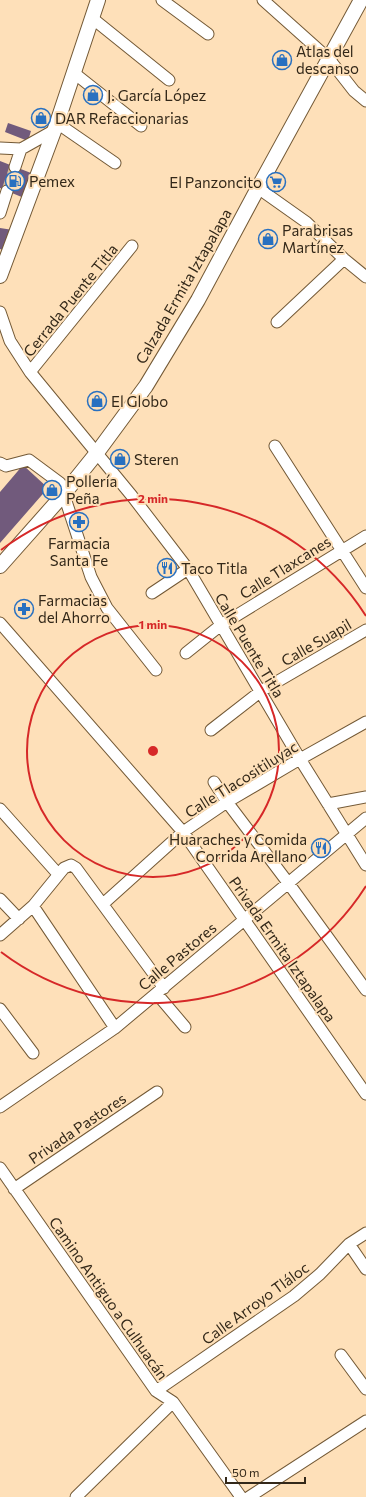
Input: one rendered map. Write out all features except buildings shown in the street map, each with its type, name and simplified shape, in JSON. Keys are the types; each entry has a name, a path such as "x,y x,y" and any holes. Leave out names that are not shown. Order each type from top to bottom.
{"main road":[{"path":"0,276 55,127 98,0"},
{"name":"Calzada Ermita Iztapalapa","path":"0,566 63,495 96,454 146,386 190,314 361,0"}],"street":[{"path":"162,0 208,34"},
{"path":"264,0 329,59 354,91 366,101"},
{"path":"92,18 169,80"},
{"path":"74,73 141,126"},
{"path":"0,148 21,149 55,127 115,164"},
{"path":"15,167 21,149"},
{"path":"258,188 306,222 344,259 366,277"},
{"path":"0,213 8,191"},
{"name":"Cerrada Puente Titla","path":"30,372 132,246"},
{"path":"277,322 344,259"},
{"name":"Calle Puente Titla","path":"0,312 10,341 30,372 132,496 188,569 300,759 366,865"},
{"path":"275,446 366,588"},
{"path":"0,463 6,466 29,460 60,483 91,577 107,608 156,670"},
{"name":"Calle Tlaxcanes","path":"221,625 342,549 366,536"},
{"path":"152,592 188,569"},
{"name":"Privada Ermita Iztapalapa","path":"0,623 183,832 366,1094"},
{"path":"186,653 221,625"},
{"name":"Calle Suapil","path":"211,730 261,691 366,630"},
{"name":"Calle Tlacositiluyac","path":"103,904 183,832 227,802 366,722"},
{"path":"214,782 227,802 366,990"},
{"path":"328,804 366,798"},
{"path":"0,809 58,874"},
{"name":"Calle Pastores","path":"0,1107 116,1028 366,818"},
{"path":"0,935 33,906 64,868 71,865 76,868 103,904 184,1027"},
{"path":"0,899 19,919"},
{"path":"33,906 116,1028"},
{"path":"0,1009 33,1053"},
{"name":"Privada Pastores","path":"14,1189 157,1092"},
{"name":"Camino Antiguo a Culhuacán","path":"0,1168 156,1391 173,1402 240,1496"},
{"name":"Calle Arroyo Tláloc","path":"156,1391 294,1296 320,1274 349,1244 366,1233"},
{"path":"349,1244 366,1269"},
{"path":"341,1355 366,1389"},
{"path":"76,1497 173,1402"},
{"path":"240,1496 366,1422"}],"tunnel":[{"path":"7,191 15,167"}],"place":[{"name":"Atlas del descanso","path":"282,60"},
{"name":"J. García López","path":"93,95"},
{"name":"DAR Refaccionarias","path":"41,118"},
{"name":"Pemex","path":"15,181"},
{"name":"El Panzoncito","path":"276,182"},
{"name":"Parabrisas Martínez","path":"268,239"},
{"name":"El Globo","path":"97,401"},
{"name":"Steren","path":"120,459"},
{"name":"Pollería Peña","path":"52,490"},
{"name":"Farmacia Santa Fe","path":"79,522"},
{"name":"Taco Titla","path":"167,568"},
{"name":"Farmacias del Ahorro","path":"24,609"},
{"name":"Huaraches y Comida Corrida Arellano","path":"321,848"}]}
